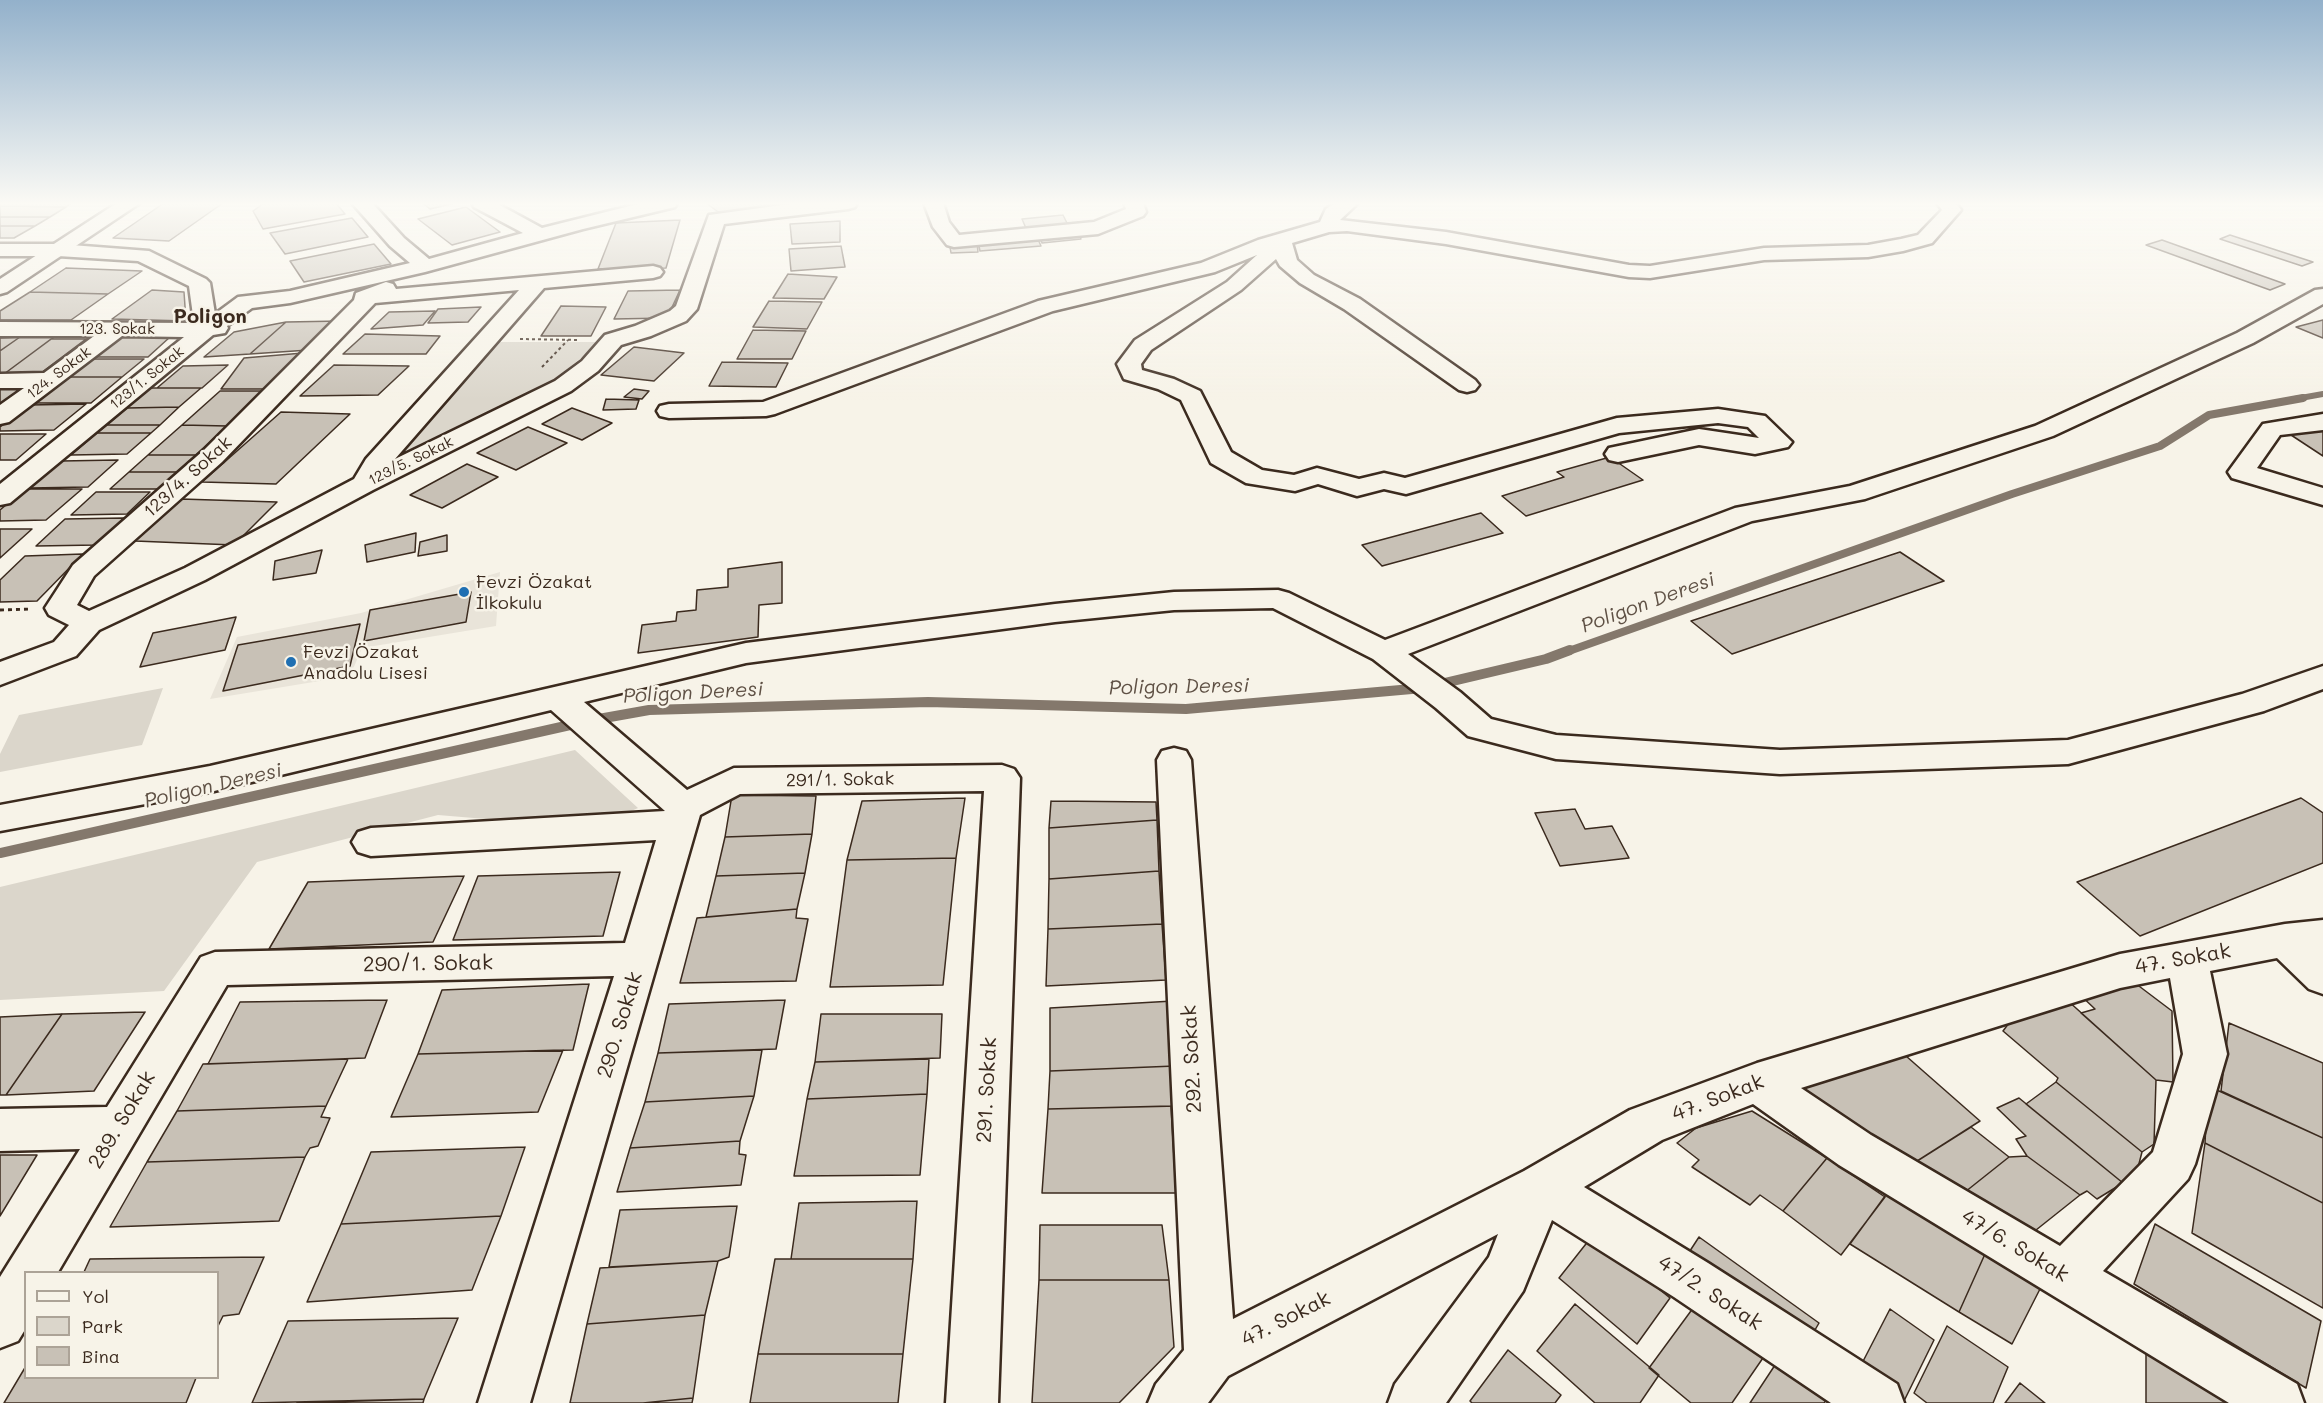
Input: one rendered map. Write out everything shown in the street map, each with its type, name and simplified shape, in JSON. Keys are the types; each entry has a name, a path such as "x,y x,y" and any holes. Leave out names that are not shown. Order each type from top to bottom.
{"street":[{"path":"0,288 30,268"},
{"path":"169,268 198,283 206,330"},
{"name":"123/1. Sokak","path":"0,497 206,330 246,302 290,297 414,268"},
{"name":"123/4. Sokak","path":"88,623 60,608 83,571 213,456 369,297 421,268"},
{"path":"364,484 375,465 487,339 546,281 544,268"},
{"path":"613,340 643,331 678,316 686,309 701,268"},
{"path":"669,411 766,410 1046,306 1206,268"},
{"path":"1254,268 1234,286 1143,345 1129,364 1131,374 1166,384 1191,396 1220,458 1255,477 1295,483 1317,476 1357,488 1384,481 1406,486 1617,426 1718,416 1756,422 1779,442 1755,446 1699,437 1618,454"},
{"path":"1295,268 1307,279 1352,304 1467,385"},
{"path":"1615,268 1650,272 1672,268"},
{"name":"123. Sokak","path":"0,329 206,330 369,297 653,272"},
{"path":"1384,652 1745,514 1855,493 2044,430 2245,338 2323,295"},
{"name":"124. Sokak","path":"0,417 119,328"},
{"name":"123/5. Sokak","path":"88,623 195,574 364,484 563,386 590,366 613,340"},
{"path":"0,381 50,380"},
{"path":"2323,422 2272,429 2241,472 2323,497"},
{"path":"0,818 210,779 564,702 746,653 1055,613 1174,601 1278,599 1384,652 1448,700 1479,728 1556,747 1780,762 2068,752 2252,703 2323,677"},
{"path":"0,674 65,649 88,623"},
{"path":"564,702 617,749 682,816"},
{"name":"292. Sokak","path":"1174,760 1210,1358"},
{"name":"291/1. Sokak","path":"682,816 734,781 1002,778"},
{"name":"291. Sokak","path":"972,1403 1002,778"},
{"path":"371,842 682,816"},
{"name":"290. Sokak","path":"504,1403 682,816"},
{"path":"2304,938 2323,977"},
{"name":"47. Sokak","path":"1175,1403 1210,1358 1541,1187 1646,1125 1757,1082 2120,971 2304,938"},
{"name":"290/1. Sokak","path":"215,969 640,959"},
{"path":"2065,1276 2172,1164 2205,1054 2187,959"},
{"name":"289. Sokak","path":"32,1271 215,969"},
{"name":"47/6. Sokak","path":"1757,1082 1855,1150 2278,1403"},
{"path":"0,1130 118,1127"},
{"path":"1423,1400 1506,1274 1541,1187"},
{"name":"47/2. Sokak","path":"1541,1187 1691,1280 1878,1403"},
{"path":"0,1323 24,1284"}],"path":[{"path":"487,339 613,340"}],"shaded area":[{"path":"500,572 496,626 362,648 350,676 210,699 237,637 361,613"}],"green space":[{"path":"496,342 600,342 545,388 379,470"},
{"path":"163,688 142,745 0,772 0,754 19,715"},
{"path":"575,750 638,808 593,828 438,815 257,862 164,991 0,1000 0,887"}],"building":[{"path":"65,268 142,271 108,294 30,292"},
{"path":"295,268 369,268 304,282"},
{"path":"791,268 825,268 791,271"},
{"path":"2211,268 2242,268 2285,284 2270,290"},
{"path":"788,274 837,277 824,299 773,298"},
{"path":"152,290 184,292 186,321 112,319"},
{"path":"680,290 667,318 614,319 628,291"},
{"path":"30,292 108,294 71,320 0,320 0,311"},
{"path":"769,301 822,302 807,329 753,327"},
{"path":"561,306 606,307 591,336 541,336"},
{"path":"481,307 468,322 428,323 438,309"},
{"path":"435,311 423,325 371,329 389,312"},
{"path":"2323,320 2323,338 2296,327"},
{"path":"341,321 309,350 250,354 286,322"},
{"path":"286,322 250,354 204,357 234,332"},
{"path":"753,330 806,331 792,359 737,359"},
{"path":"365,334 440,336 426,354 343,354"},
{"path":"20,337 0,351 0,338"},
{"path":"20,337 54,337 4,374 0,374 0,351"},
{"path":"116,337 170,337 148,357 88,357"},
{"path":"51,339 86,339 41,373 4,374"},
{"path":"634,347 684,353 654,381 601,375"},
{"path":"303,353 267,389 221,389 244,358"},
{"path":"87,359 144,359 122,377 63,377"},
{"path":"722,362 788,363 776,387 709,386"},
{"path":"228,365 202,388 157,388 183,366"},
{"path":"334,365 409,366 378,395 300,396"},
{"path":"63,377 122,377 91,403 25,403"},
{"path":"149,388 201,388 179,407 127,408"},
{"path":"0,389 21,389 0,407"},
{"path":"634,389 649,391 642,399 624,397"},
{"path":"220,391 265,391 227,426 182,425"},
{"path":"606,399 639,400 636,409 603,410"},
{"path":"86,404 54,430 0,431 0,427 28,405"},
{"path":"179,407 160,425 107,425 127,408"},
{"path":"572,408 612,423 582,440 542,424"},
{"path":"281,412 350,414 276,484 202,482"},
{"path":"107,425 160,425 151,433 97,433"},
{"path":"182,425 227,426 196,455 148,455"},
{"path":"2323,425 2323,456 2288,433"},
{"path":"528,427 567,443 516,470 477,453"},
{"path":"97,433 151,433 127,454 71,455"},
{"path":"0,434 46,434 16,460 0,460"},
{"path":"148,455 196,455 177,472 129,472"},
{"path":"1610,457 1643,480 1526,516 1502,496 1564,477 1557,472"},
{"path":"118,460 88,487 30,488 61,461"},
{"path":"467,464 498,477 442,508 410,495"},
{"path":"129,472 177,472 159,489 110,489"},
{"path":"25,489 82,489 46,520 0,521 0,510"},
{"path":"96,492 150,492 127,514 71,515"},
{"path":"181,499 277,502 234,545 135,541"},
{"path":"1481,513 1503,533 1382,566 1362,545"},
{"path":"124,518 97,545 36,546 65,519"},
{"path":"0,529 32,529 0,558"},
{"path":"416,533 415,552 367,562 365,545"},
{"path":"447,535 447,551 418,556 420,542"},
{"path":"322,550 316,573 273,580 275,561"},
{"path":"1900,552 1944,581 1732,654 1691,621"},
{"path":"83,554 37,601 0,602 0,580 25,556"},
{"path":"782,562 782,603 759,605 758,637 638,653 642,625 676,621 677,612 696,610 697,590 728,587 728,569"},
{"name":"Fevzi Özakat İlkokulu","path":"471,592 466,622 364,641 370,610"},
{"path":"236,617 225,650 140,667 153,633"},
{"name":"Fevzi Özakat Anadolu Lisesi","path":"360,624 350,666 223,691 238,645"},
{"path":"732,795 816,796 812,834 725,837"},
{"path":"965,798 956,858 847,860 862,801"},
{"path":"2301,798 2323,813 2323,863 2140,936 2077,882"},
{"path":"1051,801 1156,802 1157,820 1049,828"},
{"path":"1575,809 1585,829 1612,826 1629,858 1560,866 1535,813"},
{"path":"1157,820 1159,871 1049,879 1049,828"},
{"path":"812,834 805,873 716,876 725,837"},
{"path":"956,858 943,985 830,987 847,860"},
{"path":"1159,871 1162,924 1048,929 1049,879"},
{"path":"620,872 603,936 453,940 478,876"},
{"path":"805,873 797,909 706,917 716,876"},
{"path":"464,876 433,942 269,949 308,882"},
{"path":"797,909 796,918 808,919 796,981 680,983 697,918"},
{"path":"1162,924 1166,980 1046,986 1048,929"},
{"path":"2127,977 2172,1011 2173,1082 2156,1080 2081,1013 2095,1009 2077,992"},
{"path":"589,984 573,1050 418,1054 442,990"},
{"path":"387,1000 365,1058 208,1064 240,1002"},
{"path":"785,1000 776,1049 658,1053 669,1004"},
{"path":"2067,1000 2156,1080 2154,1144 2142,1152 2056,1082 2058,1078 2003,1031 2018,1011"},
{"path":"1173,1001 1175,1066 1050,1071 1050,1008"},
{"path":"145,1012 94,1091 6,1095 62,1014"},
{"path":"62,1014 6,1095 0,1095 0,1017"},
{"path":"821,1014 942,1014 940,1058 815,1062"},
{"path":"2229,1023 2323,1063 2323,1138 2221,1091"},
{"path":"563,1050 538,1112 391,1117 418,1054"},
{"path":"762,1050 754,1096 645,1102 658,1053"},
{"path":"1906,1056 1980,1121 1914,1163 1794,1088"},
{"path":"348,1059 326,1106 177,1111 203,1064"},
{"path":"929,1059 927,1094 807,1099 815,1062"},
{"path":"1175,1066 1178,1106 1048,1109 1050,1071"},
{"path":"2056,1082 2142,1152 2135,1179 2123,1183 2026,1104"},
{"path":"2208,1086 2323,1138 2323,1203 2205,1143"},
{"path":"927,1094 920,1175 794,1176 807,1099"},
{"path":"754,1096 740,1141 630,1148 645,1102"},
{"path":"2019,1098 2123,1183 2097,1199 2087,1191 2080,1195 2027,1156 2016,1139 2026,1136 1997,1108"},
{"path":"326,1106 321,1117 330,1118 318,1146 310,1148 305,1157 147,1162 177,1111"},
{"path":"1171,1106 1176,1193 1042,1193 1048,1109"},
{"path":"1752,1111 1827,1158 1783,1211 1760,1195 1750,1205 1692,1167 1699,1160 1677,1143 1696,1128"},
{"path":"1971,1127 2009,1157 1965,1192 1914,1163"},
{"path":"740,1141 739,1154 746,1155 741,1185 617,1192 630,1148"},
{"path":"2205,1143 2323,1203 2323,1308 2192,1233"},
{"path":"525,1147 501,1216 341,1224 371,1152"},
{"path":"0,1155 37,1155 0,1216"},
{"path":"2027,1156 2080,1195 2031,1234 1965,1192 2009,1157"},
{"path":"305,1157 279,1221 110,1227 147,1162"},
{"path":"1827,1158 1885,1197 1841,1255 1783,1211"},
{"path":"1888,1192 1985,1254 1959,1312 1850,1244"},
{"path":"917,1201 913,1259 791,1259 799,1203"},
{"path":"737,1206 729,1257 718,1261 609,1267 620,1210"},
{"path":"501,1216 472,1290 307,1302 341,1224"},
{"path":"2155,1224 2321,1321 2306,1388 2134,1284"},
{"path":"1040,1225 1162,1225 1169,1280 1039,1280"},
{"path":"1593,1235 1670,1298 1637,1344 1559,1278"},
{"path":"1699,1237 1819,1323 1804,1349 1684,1260"},
{"path":"1985,1254 2041,1287 2012,1344 1959,1312"},
{"path":"264,1257 239,1314 223,1316 219,1324 219,1271 84,1271 90,1259"},
{"path":"775,1259 913,1259 903,1354 758,1354"},
{"path":"718,1261 705,1315 587,1324 600,1268"},
{"path":"1039,1280 1169,1280 1174,1347 1119,1403 1032,1403"},
{"path":"1699,1300 1765,1355 1732,1403 1691,1403 1649,1368"},
{"path":"1575,1304 1659,1375 1640,1403 1595,1403 1537,1351"},
{"path":"1890,1309 1934,1340 1903,1403 1858,1371"},
{"path":"705,1315 693,1398 643,1403 570,1403 587,1324"},
{"path":"458,1318 424,1399 252,1403 288,1321"},
{"path":"1947,1326 2008,1367 1993,1403 1927,1403 1914,1393"},
{"path":"2146,1346 2240,1403 2146,1403"},
{"path":"1508,1350 1561,1395 1555,1403 1472,1403 1470,1401"},
{"path":"758,1354 903,1354 898,1403 750,1403"},
{"path":"1779,1359 1828,1398 1824,1403 1750,1403"},
{"path":"24,1369 24,1379 196,1379 186,1403 4,1403"},
{"path":"2020,1383 2045,1403 2005,1403"},
{"path":"693,1398 692,1403 643,1403"},
{"path":"424,1399 423,1403 297,1403"}],"waterway":[{"name":"Poligon Deresi","path":"2295,399 2323,394"},
{"name":"Poligon Deresi","path":"1566,652 2012,494 2160,446 2209,415 2303,398"},
{"name":"Poligon Deresi","path":"1436,685 1546,659 1570,650"},
{"name":"Poligon Deresi","path":"593,720 649,710 928,702 1186,709 1423,688"},
{"name":"Poligon Deresi","path":"0,853 579,723"}],"place":[{"name":"Fevzi Özakat İlkokulu","path":"464,592"},
{"name":"Fevzi Özakat Anadolu Lisesi","path":"291,662"}],"district":[{"name":"Poligon","path":"210,317"}]}
